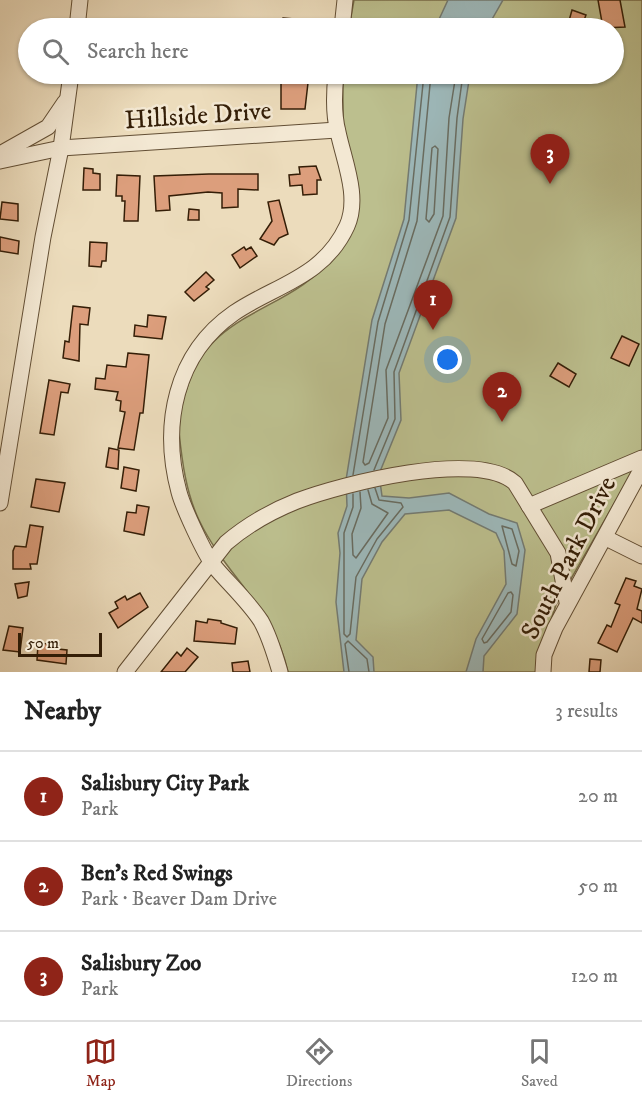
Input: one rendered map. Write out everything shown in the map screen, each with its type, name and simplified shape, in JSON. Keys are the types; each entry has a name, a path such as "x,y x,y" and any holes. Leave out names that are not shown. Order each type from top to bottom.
{"street":[{"path":"78,18 80,0"},
{"path":"343,18 345,0"},
{"path":"0,503 43,237 61,148 70,84"},
{"path":"280,672 271,641 261,620 212,564 179,494 173,465 172,411 190,358 208,334 234,313 300,278 325,258 348,224 351,207 348,172 337,130 333,93 334,84"},
{"path":"0,154 48,127 68,97"},
{"name":"Hillside Drive","path":"0,161 61,148 337,130"},
{"name":"South Park Drive","path":"529,506 642,458"},
{"path":"125,672 212,564 226,543 245,527 296,502 345,487 439,468 491,471 507,476 515,483 558,553 567,602"},
{"name":"South Park Drive","path":"543,672 544,655 567,602 606,538 642,468"},
{"path":"606,538 642,556"}],"green space":[{"path":"354,0 642,0 642,455 556,605 540,653 538,672 288,672 272,629 261,610 210,540 199,520 188,488 179,421 183,399 198,362 214,342 233,326 297,289 317,274 348,237 343,84 624,84 624,18 351,18"}],"water":[{"path":"448,0 503,0 493,18 440,18"},
{"path":"417,84 468,84 463,119 456,218 399,373 401,420 379,474 382,496 409,498 449,493 489,514 517,523 525,550 517,614 484,656 483,672 466,672 476,639 506,584 504,551 496,533 449,510 405,514 382,542 362,579 356,640 373,657 374,672 344,672 336,602 340,553 338,533 347,506 346,480 372,320 404,219"}],"building":[{"path":"598,0 620,0 623,18 601,18"},
{"path":"572,10 586,15 585,18 570,18"},
{"path":"281,84 308,84 305,109 281,109"},
{"path":"316,166 321,180 317,180 317,194 303,195 302,185 290,186 289,175 300,174 299,167"},
{"path":"84,168 93,169 93,173 100,174 100,190 83,190"},
{"path":"258,174 258,190 238,189 238,207 222,208 222,193 208,192 169,196 170,210 156,211 154,176"},
{"path":"117,175 140,176 138,221 124,221 125,201 122,201 122,196 116,196"},
{"path":"279,200 288,234 279,238 274,245 260,239 272,221 268,202"},
{"path":"2,202 18,204 18,221 0,219"},
{"path":"189,209 199,210 199,220 188,220"},
{"path":"0,237 19,241 18,254 0,251"},
{"path":"90,242 107,243 106,261 102,261 101,267 89,266"},
{"path":"244,247 246,250 251,247 257,256 240,268 232,255"},
{"path":"206,272 214,280 206,287 209,289 194,301 185,292"},
{"path":"73,306 90,308 88,325 80,324 79,361 63,358 65,341 69,342"},
{"path":"148,315 166,317 162,339 134,336 135,325 147,327"},
{"path":"622,336 639,344 629,366 611,358"},
{"path":"128,353 149,355 143,413 140,413 134,450 118,448 125,412 120,411 121,401 116,400 118,392 95,389 96,378 105,379 107,365 126,367"},
{"path":"558,363 576,374 569,387 550,376"},
{"path":"49,380 70,384 68,393 61,392 54,435 40,433"},
{"path":"109,448 119,450 118,469 106,467"},
{"path":"124,467 139,470 136,491 121,488"},
{"path":"36,479 65,483 59,512 31,507"},
{"path":"137,505 149,507 144,535 124,531 127,512 136,513"},
{"path":"30,525 43,527 37,564 30,564 31,569 13,569 13,551 15,546 26,547"},
{"path":"626,578 636,581 634,586 642,589 637,609 642,611 642,623 633,618 617,652 598,643 607,625 611,627 620,605 615,603"},
{"path":"29,582 27,596 18,598 15,584"},
{"path":"140,593 148,607 118,628 109,613 118,608 115,602 125,596 127,600"},
{"path":"208,619 221,621 221,623 237,628 235,644 194,641 196,621 207,623"},
{"path":"9,626 23,628 20,652 3,650"},
{"path":"59,643 58,649 67,650 66,664 37,660 38,644"},
{"path":"187,648 198,657 185,672 161,672 177,652 181,656"},
{"path":"590,659 601,660 600,672 589,672"},
{"path":"248,661 250,672 233,672 232,663"}],"place":[{"name":"Salisbury Zoo","path":"550,184"},
{"name":"Salisbury City Park","path":"433,330"},
{"name":"Ben's Red Swings","path":"502,422"}]}
